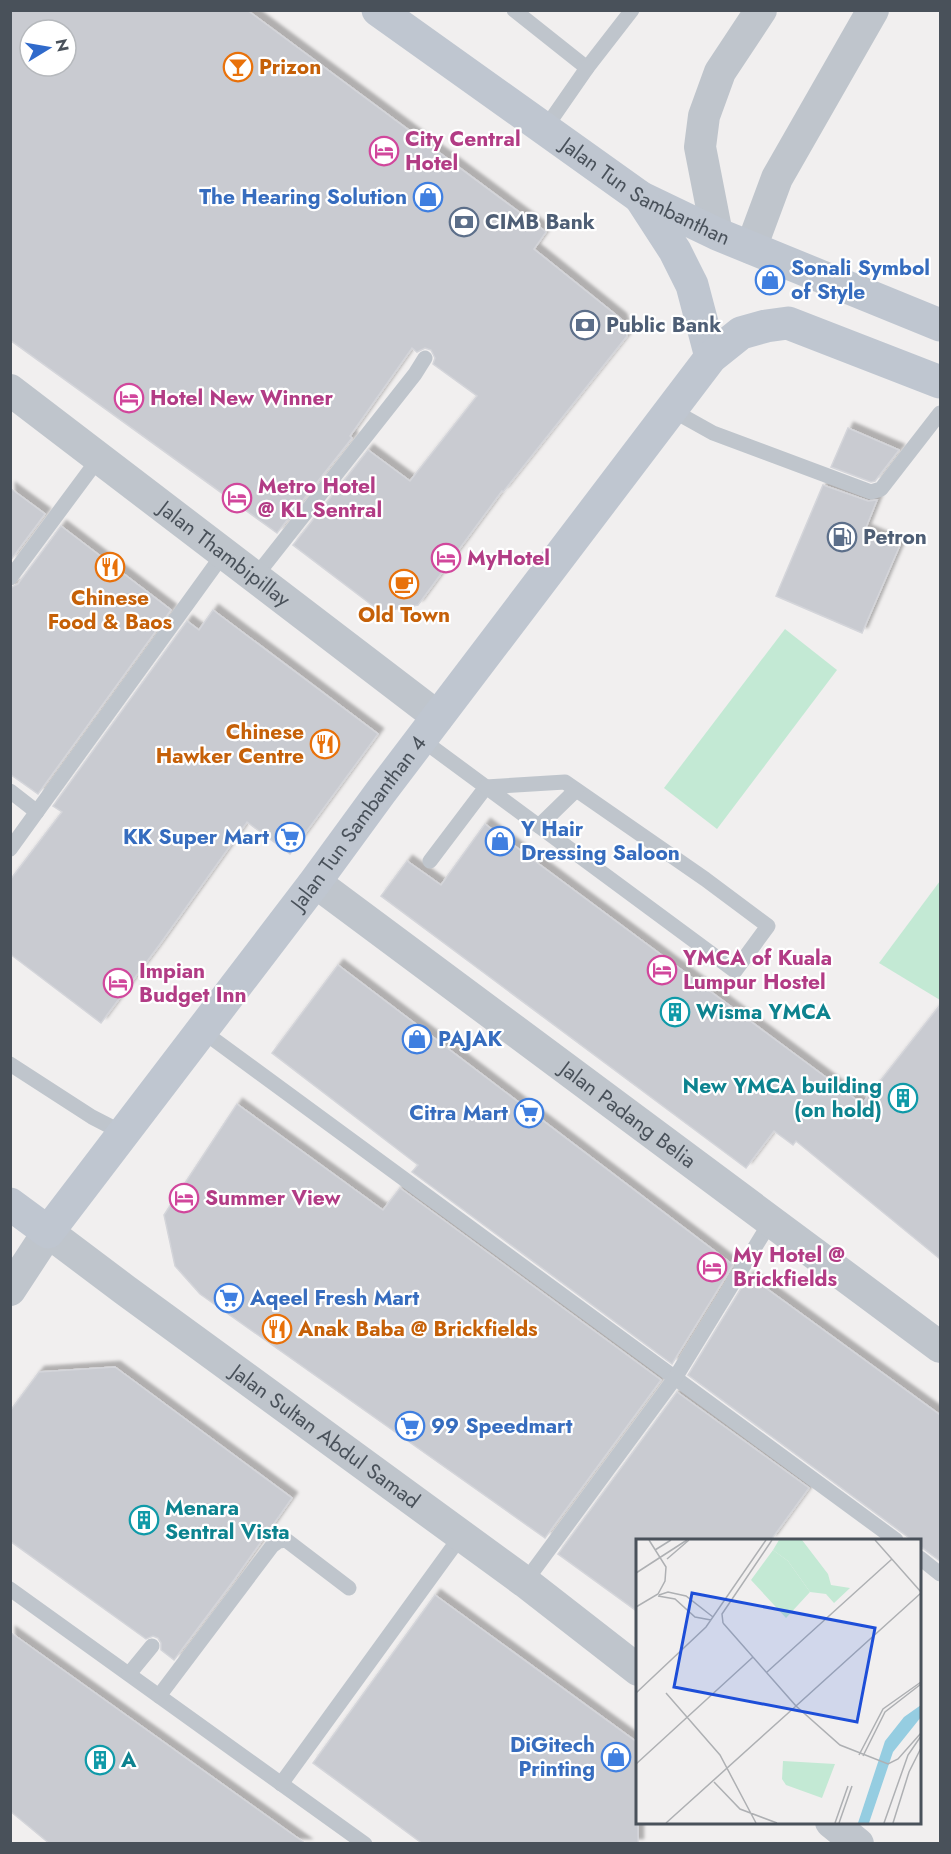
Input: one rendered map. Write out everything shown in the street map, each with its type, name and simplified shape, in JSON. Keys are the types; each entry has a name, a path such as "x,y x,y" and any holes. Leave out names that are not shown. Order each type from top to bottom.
{"main road":[{"name":"Jalan Tun Sambanthan","path":"389,14 544,130 640,196 717,234 940,325"},
{"path":"640,196 675,251 692,285 711,357 741,333 788,323 940,382"},
{"name":"Jalan Tun Sambanthan 4","path":"48,1232 711,357"},
{"name":"Jalan Sultan Abdul Samad","path":"10,1204 48,1232"}],"street":[{"path":"717,234 700,147 704,116 720,72 761,10"},
{"path":"751,248 777,178 873,10"},
{"name":"Jalan Thambipillay","path":"10,390 255,577 430,728"},
{"name":"Jalan Padang Belia","path":"315,882 940,1347"},
{"name":"Jalan Tun Sambanthan 4","path":"10,1290 48,1232"},
{"name":"Jalan Sultan Abdul Samad","path":"48,1232 525,1582 636,1668"},
{"path":"833,1824 858,1844"}],"lane":[{"path":"514,10 587,68"},
{"path":"544,130 587,68 632,10"},
{"path":"255,577 415,374 425,358"},
{"path":"670,410 713,433 871,492 880,489 940,412"},
{"path":"10,578 99,458"},
{"path":"10,849 224,553"},
{"path":"430,728 486,787 735,972 768,926 705,879 565,782 486,787 430,861"},
{"path":"539,826 576,790"},
{"path":"10,791 37,812"},
{"path":"201,1030 895,1539"},
{"path":"10,1064 92,1117 123,1133"},
{"path":"525,1582 675,1378 771,1221"},
{"path":"281,1784 461,1536"},
{"path":"159,1696 279,1541 286,1540 349,1588"},
{"path":"921,1559 940,1574"},
{"path":"10,1589 365,1844"},
{"path":"129,1674 152,1646"}],"green space":[{"path":"785,629 837,670 717,829 664,788"},
{"path":"940,881 940,1000 879,963"}],"building":[{"path":"10,10 247,10 546,232 534,249 621,319 627,336 502,491 418,605 381,612 293,545 368,450 410,481 477,396 433,364 435,358 431,350 425,348 417,352 412,348 350,436 352,438 277,533 10,340"},
{"path":"848,428 899,450 875,481 871,482 831,467"},
{"name":"Petron","path":"823,485 868,501 877,500 865,530 900,545 862,633 776,596"},
{"path":"10,488 45,514 10,561"},
{"path":"61,526 171,610 38,794 10,774 10,588 18,584"},
{"path":"213,610 378,734 290,854 247,822 101,1023 10,954 10,880 62,812 53,806 187,621 199,630"},
{"path":"485,824 862,1104 940,1005 940,1259 796,1141 793,1145 774,1131 746,1168 381,896 407,861 441,885"},
{"path":"338,965 733,1265 672,1364 412,1172 418,1165 272,1053"},
{"path":"237,1104 383,1210 400,1188 661,1380 545,1538 200,1294 175,1266 164,1215"},
{"path":"748,1277 940,1415 940,1561 921,1547 921,1539 911,1539 688,1375"},
{"name":"Menara Sentral Vista","path":"115,1367 292,1498 174,1660 161,1650 158,1638 153,1636 146,1639 10,1541 10,1411 39,1372"},
{"path":"677,1392 809,1488 772,1539 636,1539 636,1611 558,1554"},
{"path":"435,1595 636,1742 638,1844 423,1844 313,1763"},
{"name":"A","path":"10,1632 306,1844 50,1844 10,1811"}],"place":[{"name":"Prizon","path":"238,67"},
{"name":"City Central Hotel","path":"384,151"},
{"name":"The Hearing Solution","path":"428,197"},
{"name":"CIMB Bank","path":"464,222"},
{"name":"Sonali Symbol of Style","path":"770,280"},
{"name":"Public Bank","path":"585,325"},
{"name":"Hotel New Winner","path":"129,398"},
{"name":"Metro Hotel @ KL Sentral","path":"237,498"},
{"name":"Petron","path":"842,537"},
{"name":"MyHotel","path":"446,558"},
{"name":"Chinese Food & Baos","path":"110,567"},
{"name":"Old Town","path":"404,584"},
{"name":"Chinese Hawker Centre","path":"325,744"},
{"name":"KK Super Mart","path":"290,837"},
{"name":"Y Hair Dressing Saloon","path":"500,841"},
{"name":"YMCA of Kuala Lumpur Hostel","path":"662,970"},
{"name":"Impian Budget Inn","path":"118,983"},
{"name":"Wisma YMCA","path":"675,1012"},
{"name":"PAJAK","path":"417,1039"},
{"name":"New YMCA building (on hold)","path":"903,1098"},
{"name":"Citra Mart","path":"529,1113"},
{"name":"Summer View","path":"184,1198"},
{"name":"My Hotel @ Brickfields","path":"712,1267"},
{"name":"Aqeel Fresh Mart","path":"229,1298"},
{"name":"Anak Baba @ Brickfields","path":"277,1329"},
{"name":"99 Speedmart","path":"410,1426"},
{"name":"Menara Sentral Vista","path":"144,1520"},
{"name":"DiGitech Printing","path":"616,1757"},
{"name":"A","path":"100,1760"}]}
